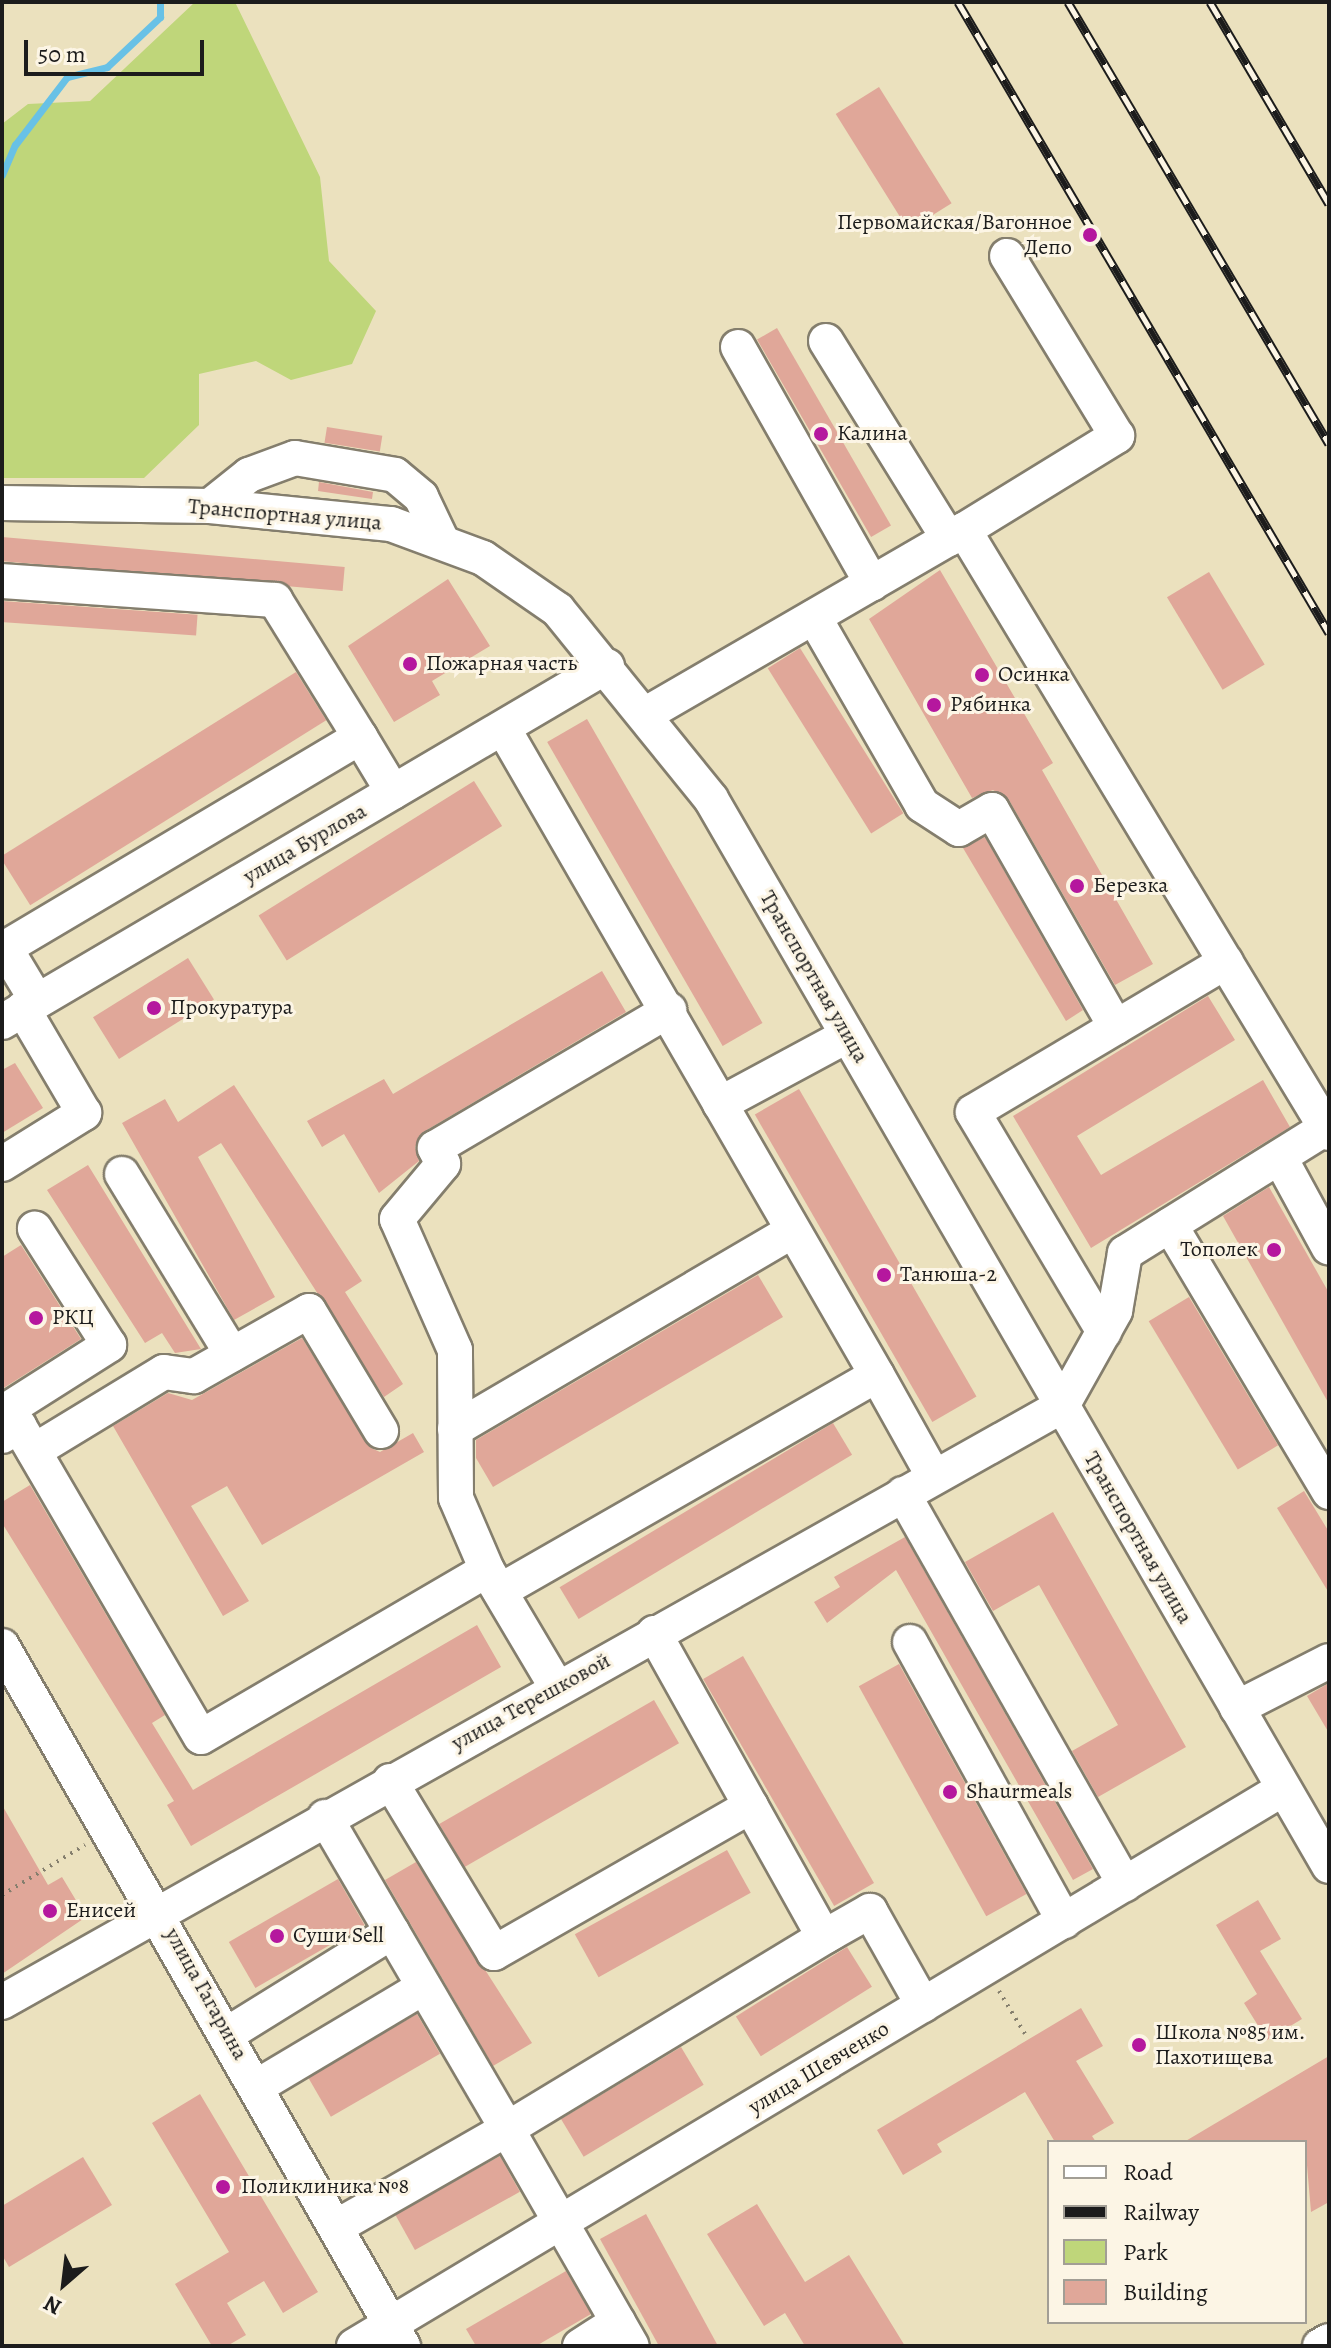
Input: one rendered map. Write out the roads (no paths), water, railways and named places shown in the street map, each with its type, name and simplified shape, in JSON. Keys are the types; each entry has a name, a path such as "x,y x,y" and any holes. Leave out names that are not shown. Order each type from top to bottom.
{"street":[{"path":"646,714 872,584 1117,436 1007,256"},
{"path":"826,341 956,534 1226,962 1328,1131 1125,1253 1115,1311 1062,1406"},
{"path":"738,347 872,584"},
{"path":"210,506 249,475 295,458 395,475 421,497 442,541"},
{"name":"Транспортная улица","path":"2,503 210,506 391,524 483,558 558,610 646,714 711,799 1329,1866"},
{"path":"2,581 275,600 393,792"},
{"path":"814,617 922,805 959,829 992,810 1116,1027"},
{"name":"улица Бурлова","path":"21,1011 607,666"},
{"path":"503,728 669,1010 934,1477"},
{"path":"2,1164 84,1113 21,1011 5,948 360,737"},
{"path":"1104,1332 973,1112 1226,962"},
{"path":"557,1688 494,1580 456,1498 455,1350 397,1219 443,1164 435,1148 669,1010"},
{"path":"720,1104 848,1035"},
{"path":"1280,1158 1329,1248"},
{"path":"122,1174 232,1354"},
{"path":"1170,1225 1329,1492"},
{"path":"2,1413 109,1345 35,1229"},
{"path":"455,1429 792,1231"},
{"path":"34,1451 164,1372 194,1376 309,1311 381,1431"},
{"path":"2,1436 19,1426 201,1737 877,1375"},
{"name":"улица Терешковой","path":"2,2002 159,1910 1062,1406"},
{"path":"903,1494 1125,1884"},
{"path":"654,1633 824,1937 870,1911 923,2005"},
{"path":"910,1642 1064,1921"},
{"name":"улица Гагарина","path":"2,1646 159,1910 397,2336"},
{"path":"1237,1708 1329,1661"},
{"path":"390,1781 494,1953 751,1806"},
{"name":"улица Шевченко","path":"354,2346 397,2336 561,2223 1283,1789"},
{"path":"325,1817 625,2334 580,2346"},
{"path":"229,2033 392,1932"},
{"path":"336,2227 507,2129 831,1933"},
{"path":"258,2086 424,1987"},
{"path":"1320,2346 1329,2341"}],"waterway":[{"path":"2,175 15,145 67,77 107,67 160,17 160,2"}],"railway":[{"path":"958,2 1329,633"},
{"path":"1068,2 1329,444"},
{"path":"1210,2 1329,204"}],"place":[{"name":"Первомайская/Вагонное Депо","path":"1090,235"},
{"name":"Калина","path":"821,434"},
{"name":"Пожарная часть","path":"410,664"},
{"name":"Осинка","path":"982,675"},
{"name":"Рябинка","path":"934,705"},
{"name":"Березка","path":"1077,886"},
{"name":"Прокуратура","path":"154,1008"},
{"name":"Тополек","path":"1274,1250"},
{"name":"Танюша-2","path":"884,1275"},
{"name":"РКЦ","path":"36,1318"},
{"name":"Shaurmeals","path":"950,1792"},
{"name":"Енисей","path":"50,1911"},
{"name":"Суши Sell","path":"277,1936"},
{"name":"Школа №85 им. Пахотищева","path":"1139,2045"},
{"name":"Поликлиника №8","path":"223,2187"}]}
